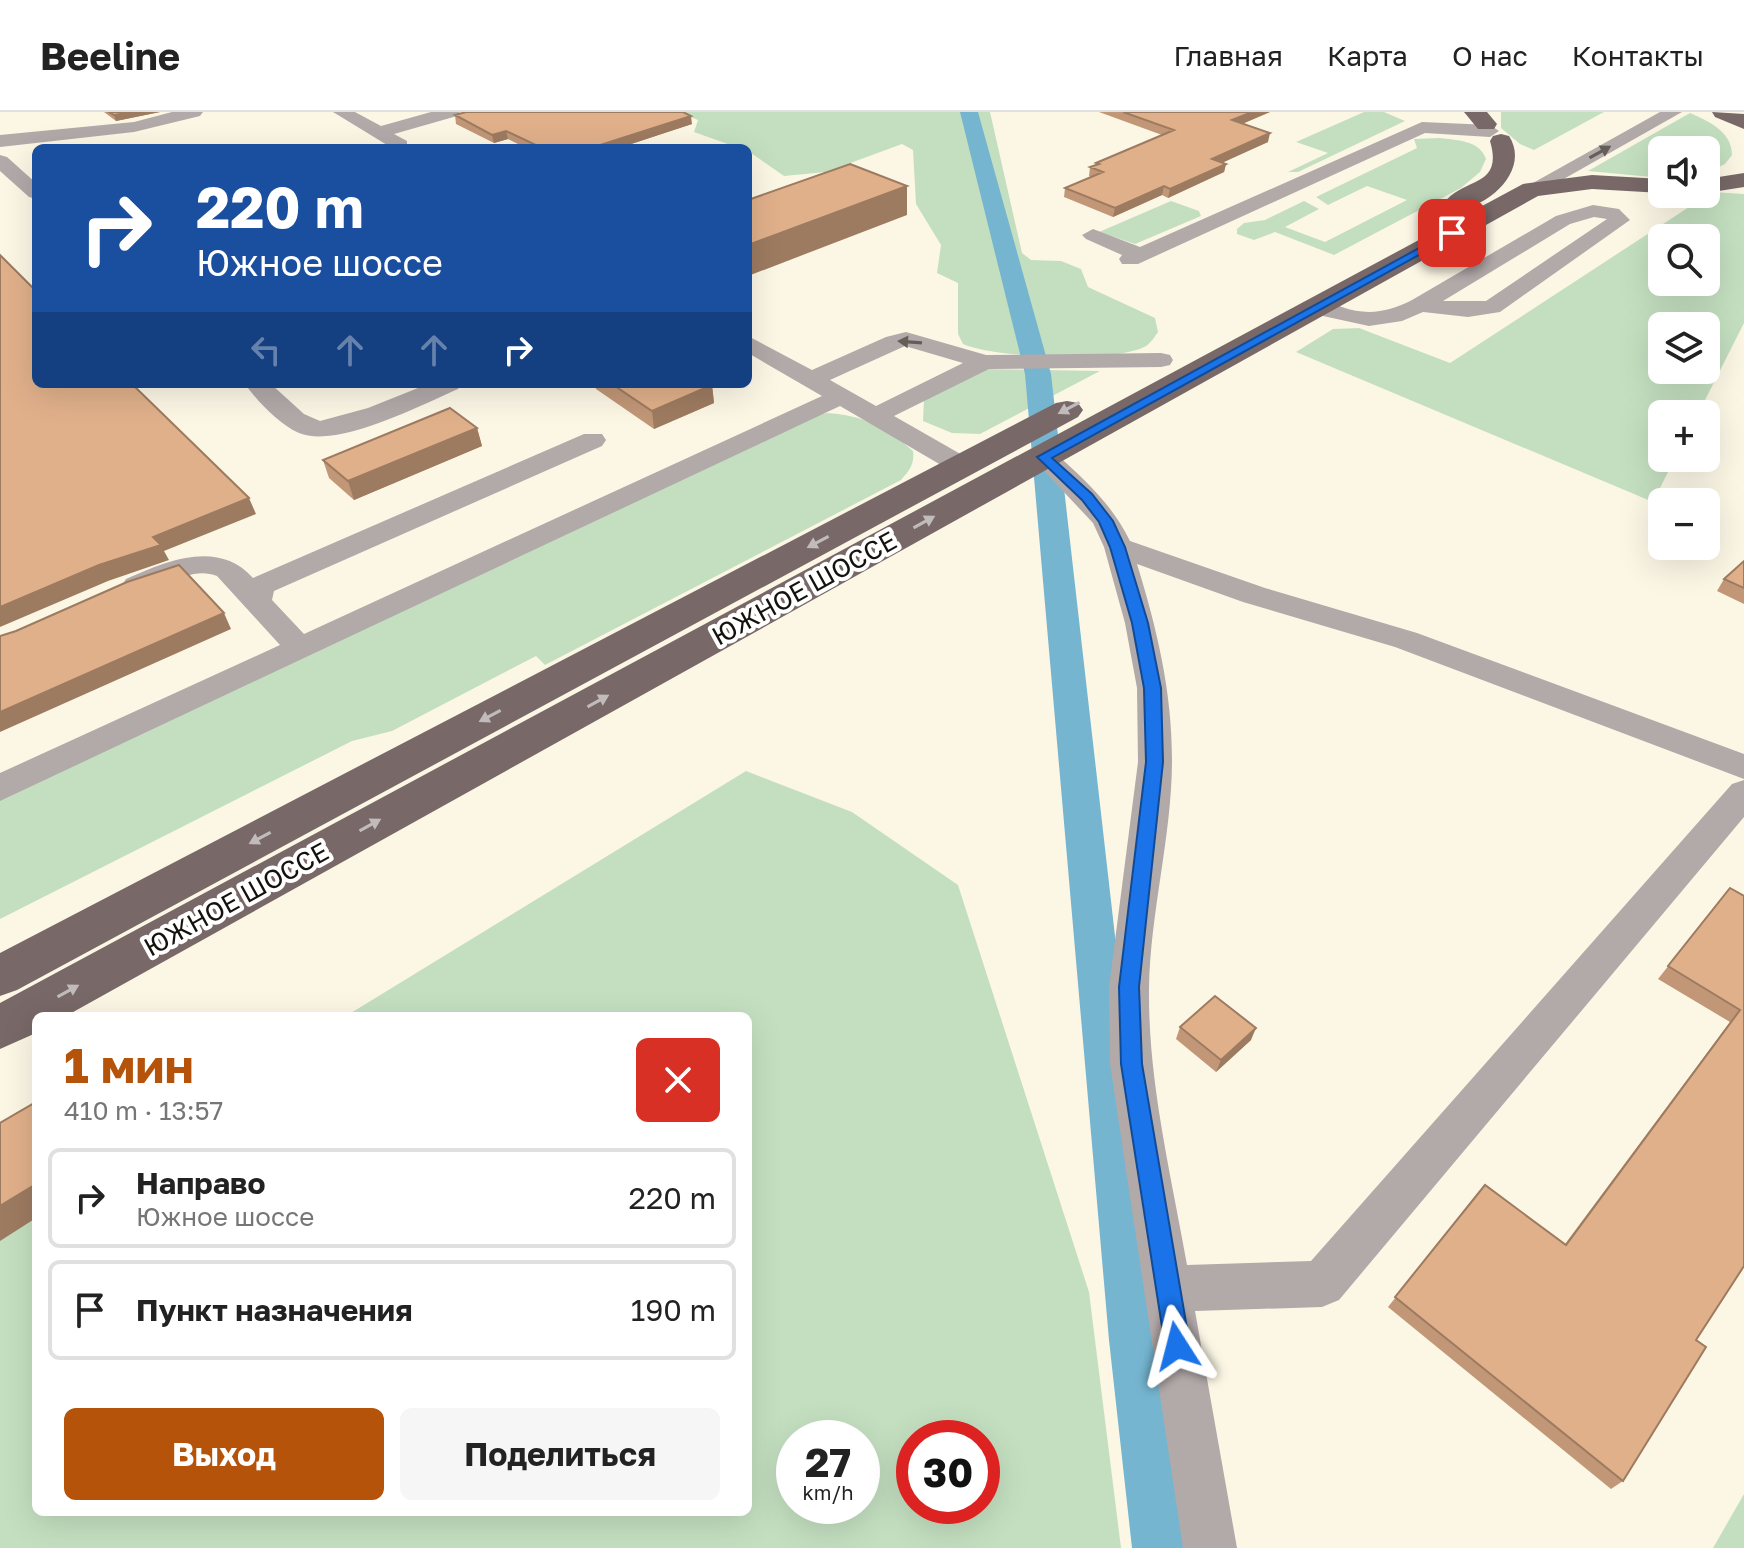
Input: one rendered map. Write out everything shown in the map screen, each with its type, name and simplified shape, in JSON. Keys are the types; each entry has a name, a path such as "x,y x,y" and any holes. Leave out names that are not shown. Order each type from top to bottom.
{"main road":[{"name":"ЮЖНОЕ ШОССЕ","path":"1487,124 1529,168 1575,183 1648,185"},
{"path":"1259,307 1484,187 1506,167 1507,154 1487,124"},
{"name":"ЮЖНОЕ ШОССЕ","path":"0,1028 1318,306 1529,168 1566,170 1618,183"},
{"path":"1720,184 1743,182"},
{"name":"ЮЖНОЕ ШОССЕ","path":"0,976 1189,345"}],"street":[{"path":"0,141 134,127 194,112"},
{"path":"342,112 398,144"},
{"path":"378,133 451,112"},
{"path":"1403,112 1418,117 1422,127"},
{"path":"1566,170 1673,112"},
{"path":"1093,235 1134,257 1422,127 1487,124"},
{"path":"134,127 153,141"},
{"path":"0,161 32,189"},
{"path":"1484,187 1529,168"},
{"path":"1200,200 1232,213"},
{"path":"1318,306 1341,316 1367,321 1402,315 1563,220 1593,211 1612,213 1620,220 1492,307 1468,310 1420,305"},
{"path":"812,379 906,339 985,362 1161,360"},
{"path":"752,345 962,466"},
{"path":"875,416 985,362"},
{"path":"262,388 302,424 318,430 341,426 439,388"},
{"path":"0,788 842,396"},
{"path":"257,602 258,592 276,578 593,440"},
{"path":"1044,457 1087,497 1106,521 1118,547 1140,623 1153,688 1155,762 1129,987 1131,1064 1210,1548"},
{"path":"1118,547 1254,595 1406,640 1744,767"},
{"path":"112,595 176,569 214,566 227,570 300,648"},
{"path":"1168,1289 1322,1284 1744,793"}],"green space":[{"path":"678,112 990,112 1022,253 1031,260 1061,261 1081,269 1088,287 1155,318 1158,332 1148,345 1131,351 1084,357 1000,353 963,344 958,334 958,283 937,273 941,245 916,204 913,150 902,144 826,172 784,176 752,154 752,144 728,144 694,132 698,120"},
{"path":"1364,112 1384,112 1405,121 1298,172 1288,172 1328,153 1296,142"},
{"path":"1501,112 1604,112 1534,150 1520,144 1501,128"},
{"path":"1690,113 1724,134 1732,155 1720,166 1720,136 1650,136"},
{"path":"1648,137 1648,177 1588,171"},
{"path":"1439,138 1467,142 1479,148 1486,159 1480,172 1461,188 1334,255 1275,232 1254,240 1237,234 1237,229 1244,223 1265,220 1304,201 1319,209 1285,227 1325,242 1407,200 1367,186 1328,205 1316,197 1417,148 1414,139"},
{"path":"1720,192 1744,194 1744,323 1720,370 1720,312 1648,312 1648,384 1713,384 1705,400 1648,400 1648,472 1668,472 1660,488 1648,488 1648,500 1296,352 1333,329 1359,328 1450,363 1648,234 1648,296 1720,296 1720,224 1663,224 1687,208 1720,208"},
{"path":"1171,201 1199,211 1201,216 1135,244 1099,232"},
{"path":"984,369 1100,371 980,434 952,433 923,421 924,398"},
{"path":"827,413 863,420 884,429 903,443 913,451 907,474 901,480 545,665 536,656 392,731 352,741 0,919 0,800 814,416"},
{"path":"746,771 852,812 958,885 1089,1292 1121,1548 0,1548 0,1228 32,1208 32,1516 752,1516 752,1012 353,1012"},
{"path":"1744,1494 1744,1548 1713,1548"}],"building":[{"path":"466,112 683,112 691,116 604,144 534,144 506,131 492,135 455,115"},
{"path":"1123,112 1252,112 1232,120 1270,133 1212,159 1226,164 1170,189 1164,186 1115,208 1065,188 1103,172 1090,167 1099,164 1096,163 1174,130"},
{"path":"850,164 907,186 752,244 752,199"},
{"path":"0,255 32,287 32,388 136,388 249,498 153,537 161,545 99,565 0,607"},
{"path":"618,388 705,388 652,411"},
{"path":"450,408 477,428 348,481 323,460"},
{"path":"1744,561 1744,588 1724,579"},
{"path":"179,565 224,613 0,712 0,636 127,582"},
{"path":"1730,888 1744,896 1744,1266 1696,1340 1706,1347 1623,1481 1395,1297 1485,1185 1566,1245 1740,1010 1668,966"},
{"path":"1215,996 1256,1028 1221,1060 1180,1027"},
{"path":"32,1104 32,1186 0,1206 0,1123"}],"waterway":[{"path":"969,112 1038,374 1135,1340 1161,1548"}],"route":[{"path":"1177,1346 1131,1064 1129,987 1155,762 1153,688 1140,623 1118,547 1106,521 1087,497 1044,457 1452,233"}]}
